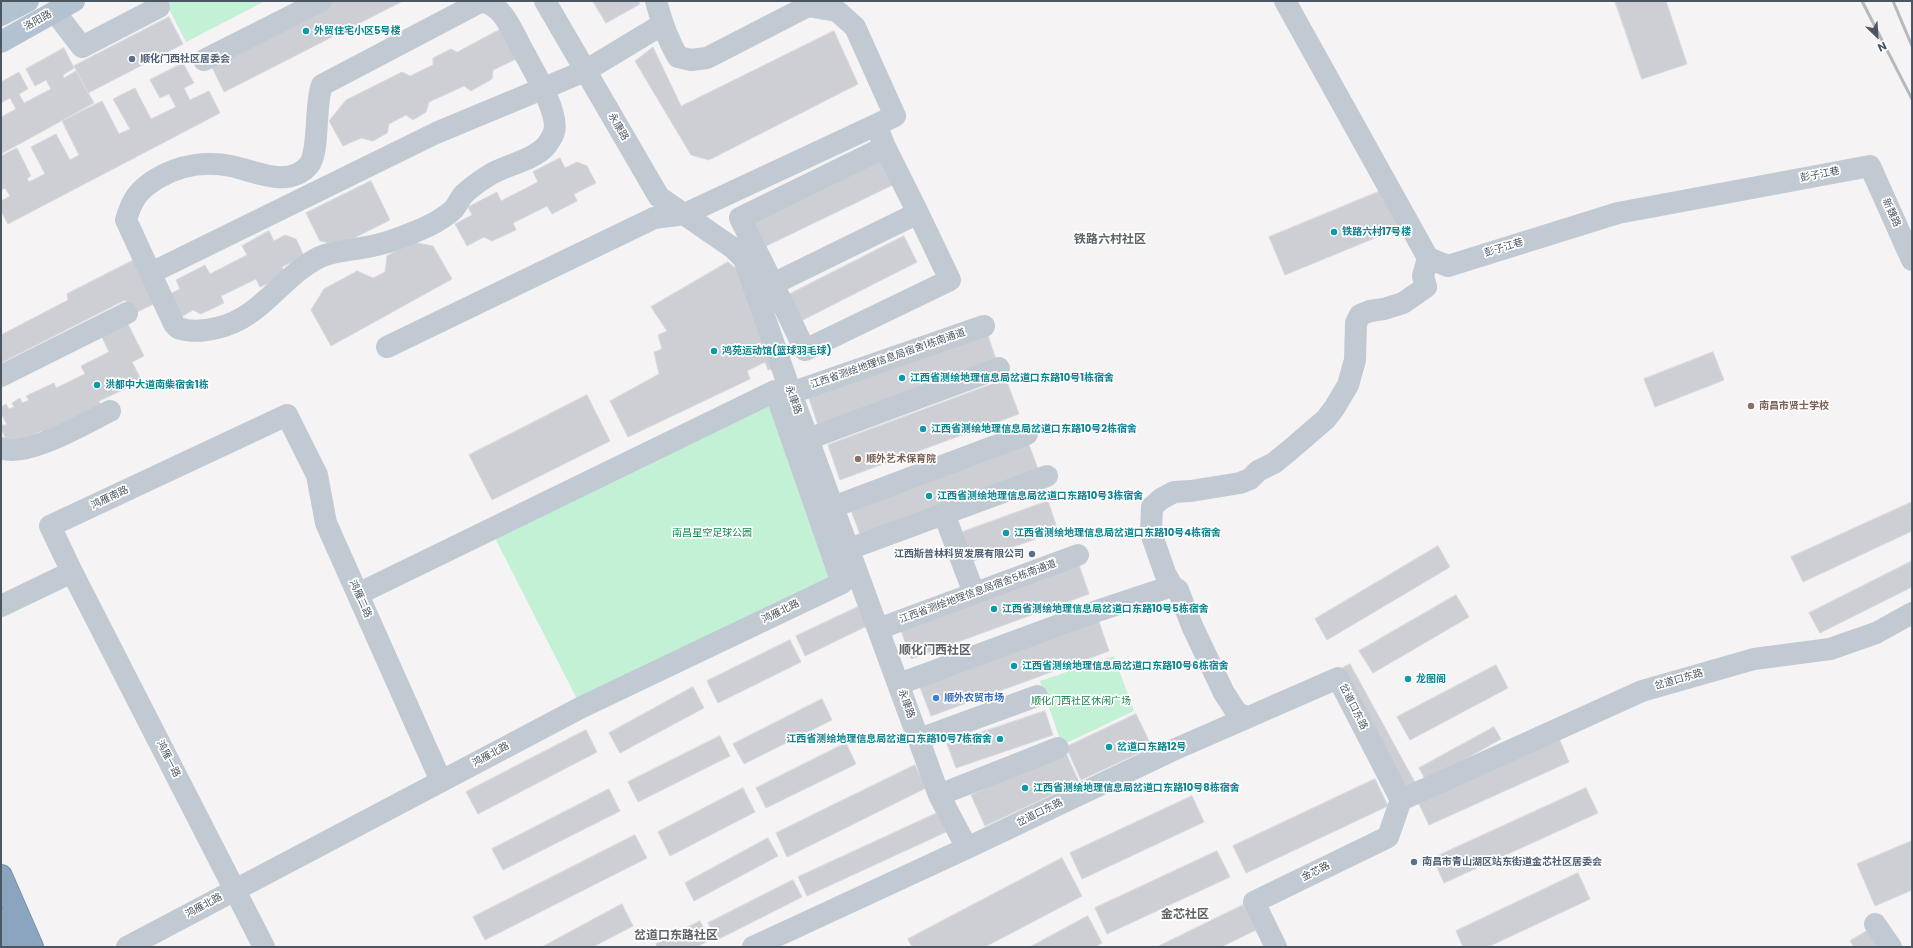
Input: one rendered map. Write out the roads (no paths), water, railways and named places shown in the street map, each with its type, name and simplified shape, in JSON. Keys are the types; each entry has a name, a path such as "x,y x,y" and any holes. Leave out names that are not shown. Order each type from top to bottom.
{"highway":[{"path":"1,876 32,947"},
{"path":"1,920 14,947"}],"main road":[{"name":"洛阳路","path":"1,42 74,1"},
{"path":"1,900 24,947"}],"street":[{"path":"204,60 321,1"},
{"name":"永康路","path":"545,1 659,197 733,248 744,259 791,393 919,740 940,795 967,848"},
{"path":"656,1 662,24 678,57 691,60 707,58 808,6 837,11 855,27 885,120 885,147 950,280 804,350 740,218 885,147"},
{"path":"1248,717 1237,713 1224,693 1193,628 1178,590 1172,586 1151,533 1152,507 1161,499 1174,492 1240,484 1250,479 1290,450 1326,418 1335,407 1352,375 1356,343 1356,323 1360,315 1370,310 1384,309 1403,303 1426,287 1423,276 1428,258 1285,1"},
{"path":"480,2 488,2 498,9 507,21 543,89 553,114 554,131 546,147 537,154 492,174 465,193 455,208 446,215 425,228 398,239 321,257 309,263 267,298 258,308 246,317 227,326 208,330 184,330 178,328 174,324 126,220 130,203 145,186 166,173 188,165 212,164 231,166 268,177 289,177 302,171 309,164 314,152 318,95 322,85 480,2"},
{"path":"55,12 82,47 160,7"},
{"path":"157,270 436,133 586,71 662,24"},
{"path":"387,347 654,218 685,214 885,120"},
{"name":"彭子江巷","path":"1428,258 1448,266 1618,213 1870,166"},
{"name":"新魏路","path":"1870,166 1912,260"},
{"path":"773,284 918,213"},
{"path":"1,376 127,313"},
{"name":"江西省测绘地理信息局宿舍1栋南通道","path":"791,393 984,326"},
{"path":"808,439 999,368"},
{"name":"鸿雁北路","path":"127,947 582,707 842,583 775,390 358,594"},
{"path":"1,448 15,451 32,448 110,411"},
{"name":"鸿雁南路","path":"72,572 50,526 286,415"},
{"name":"鸿雁二路","path":"286,415 317,475 326,523 441,781"},
{"path":"833,507 1027,434"},
{"path":"849,549 1047,476"},
{"path":"944,514 974,594"},
{"name":"江西省测绘地理信息局宿舍5栋南通道","path":"878,628 1078,555"},
{"path":"1,606 72,572"},
{"name":"鸿雁一路","path":"72,572 264,947"},
{"path":"898,684 1097,611 1172,586"},
{"name":"岔道口东路","path":"754,947 1171,751 1338,678 1401,800 1642,691 1754,659 1830,649 1876,633 1912,613"},
{"path":"919,740 1037,696"},
{"path":"940,795 1058,748"},
{"name":"金芯路","path":"1276,947 1254,902 1388,837 1401,800"},
{"path":"1875,924 1891,947"}],"railway":[{"path":"1862,1 1912,99"},
{"path":"1893,1 1912,46"}],"place":[{"name":"外贸住宅小区5号楼","path":"306,31"},
{"name":"顺化门西社区居委会","path":"132,59"},
{"name":"铁路六村17号楼","path":"1334,232"},
{"name":"鸿苑运动馆(篮球羽毛球)","path":"714,351"},
{"name":"江西省测绘地理信息局岔道口东路10号1栋宿舍","path":"902,378"},
{"name":"洪都中大道南柴宿舍1栋","path":"97,385"},
{"name":"南昌市贤士学校","path":"1751,406"},
{"name":"江西省测绘地理信息局岔道口东路10号2栋宿舍","path":"923,429"},
{"name":"顺外艺术保育院","path":"858,459"},
{"name":"江西省测绘地理信息局岔道口东路10号3栋宿舍","path":"929,496"},
{"name":"江西省测绘地理信息局岔道口东路10号4栋宿舍","path":"1006,533"},
{"name":"江西斯普林科贸发展有限公司","path":"1032,554"},
{"name":"江西省测绘地理信息局岔道口东路10号5栋宿舍","path":"994,609"},
{"name":"江西省测绘地理信息局岔道口东路10号6栋宿舍","path":"1014,666"},
{"name":"龙图阁","path":"1408,679"},
{"name":"顺外农贸市场","path":"936,698"},
{"name":"江西省测绘地理信息局岔道口东路10号7栋宿舍","path":"1000,739"},
{"name":"岔道口东路12号","path":"1109,747"},
{"name":"江西省测绘地理信息局岔道口东路10号8栋宿舍","path":"1025,788"},
{"name":"南昌市青山湖区站东街道金芯社区居委会","path":"1414,862"}],"district":[{"name":"铁路六村社区","path":"1110,240"},
{"name":"顺化门西社区","path":"935,651"},
{"name":"金芯社区","path":"1185,915"},
{"name":"岔道口东路社区","path":"676,936"}],"park label":[{"name":"南昌星空足球公园","path":"712,533"},
{"name":"顺化门西社区休闲广场","path":"1081,701"}]}
